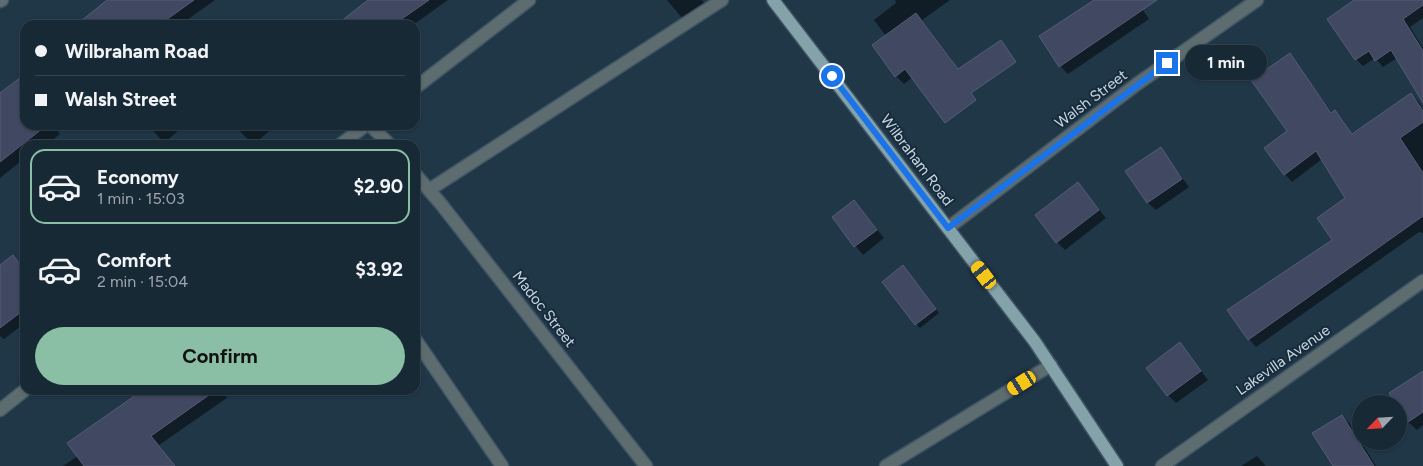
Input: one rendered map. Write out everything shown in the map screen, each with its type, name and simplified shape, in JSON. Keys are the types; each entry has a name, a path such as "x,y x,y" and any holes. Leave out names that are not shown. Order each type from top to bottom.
{"main road":[{"name":"Wilbraham Road","path":"773,0 1051,365 1117,466"}],"street":[{"path":"420,84 529,0"},
{"path":"429,190 722,0"},
{"name":"Walsh Street","path":"948,228 1137,84 1257,0"},
{"path":"347,140 361,130"},
{"path":"374,130 384,140"},
{"name":"Madoc Street","path":"420,180 646,466"},
{"name":"Lakevilla Avenue","path":"1162,466 1423,281"},
{"path":"420,346 502,466"},
{"path":"886,466 1051,365"},
{"path":"0,410 20,394"}],"building":[{"path":"107,0 194,0 166,20 82,20"},
{"path":"368,0 429,0 400,20 342,20"},
{"path":"1094,0 1157,0 1059,67 1039,36"},
{"path":"1354,0 1423,0 1423,5 1403,19 1423,51 1423,103 1391,50 1375,61 1369,51 1355,60 1327,19"},
{"path":"916,13 958,69 1001,40 1016,62 971,93 976,100 945,123 905,69 895,77 872,45"},
{"path":"1290,53 1331,113 1335,110 1352,134 1411,93 1423,111 1423,122 1400,138 1423,173 1423,216 1248,340 1227,310 1332,240 1317,218 1345,198 1316,151 1284,175 1264,148 1287,131 1251,80"},
{"path":"20,78 20,130 41,130 28,140 20,140 20,146 0,162 0,93"},
{"path":"1161,147 1182,179 1147,203 1125,171"},
{"path":"1078,182 1099,210 1056,243 1035,215"},
{"path":"854,200 877,230 854,247 832,217"},
{"path":"13,255 20,264 20,313 0,328 0,265"},
{"path":"903,265 936,309 915,325 882,282"},
{"path":"1180,342 1201,371 1167,396 1146,368"},
{"path":"1423,371 1423,412 1408,422 1408,395 1390,395 1389,393"},
{"path":"136,395 209,395 151,436 175,466 84,466 67,443"},
{"path":"1342,415 1352,431 1352,450 1364,450 1374,466 1333,466 1312,433"}],"route":[{"path":"832,76 948,228 1167,63"}]}
